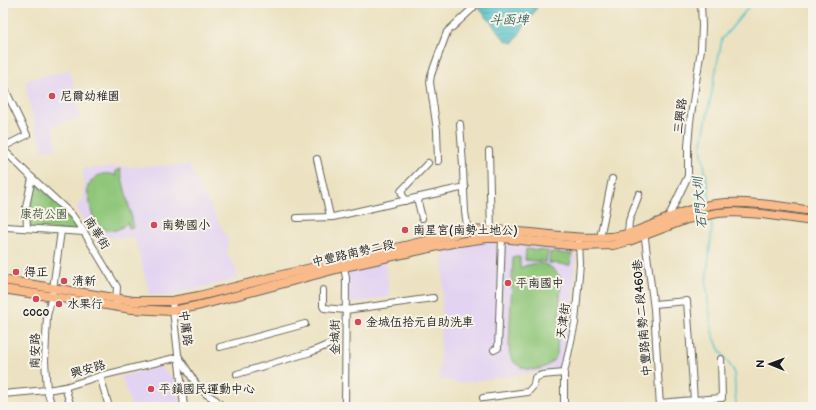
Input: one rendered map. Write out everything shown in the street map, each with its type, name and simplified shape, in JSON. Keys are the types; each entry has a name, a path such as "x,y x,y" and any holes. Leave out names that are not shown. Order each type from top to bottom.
{"main road":[{"name":"中豐路南勢二段","path":"3,280 53,292 116,302 172,301 199,296 468,231 491,234 502,238 613,245 668,218 711,205 753,204 813,211"},
{"name":"中豐路南勢二段","path":"116,302 132,309 172,310 201,306 344,267 491,234 518,231 579,242 664,228 687,219 718,213 733,212 762,214 813,221"},
{"name":"中豐路南勢二段","path":"3,289 53,292"}],"street":[{"name":"三興路","path":"664,228 688,176 690,122 701,49 701,3"},
{"path":"438,161 437,130 430,82 431,75 446,32 473,8"},
{"path":"3,85 27,135 3,148"},
{"path":"460,124 464,167 465,212 468,231"},
{"name":"南華街","path":"3,148 32,178 72,215 117,287 116,302"},
{"path":"489,151 491,234"},
{"path":"317,159 330,216"},
{"path":"405,201 401,191 428,163"},
{"path":"27,228 26,207 32,178"},
{"path":"600,238 612,179"},
{"path":"297,218 333,217 464,187"},
{"path":"628,233 629,221 639,194"},
{"path":"420,197 418,202 422,218"},
{"path":"6,227 84,232"},
{"name":"南安路","path":"52,407 47,390 45,361 47,316 53,292 61,231"},
{"name":"中豐路南勢二段460巷","path":"644,231 654,304 660,405"},
{"path":"494,350 498,348 502,238"},
{"name":"天津街","path":"564,407 564,373 575,323 580,264 579,242"},
{"name":"金城街","path":"344,267 346,278 346,407"},
{"path":"323,290 324,308 346,310 433,298"},
{"name":"中庸路","path":"172,301 184,407"},
{"path":"654,304 687,301 694,400"},
{"path":"220,348 305,324"},
{"path":"236,374 311,352 330,344"},
{"name":"中庸路","path":"179,357 196,384 206,394 224,407"},
{"name":"興安路","path":"3,394 65,387 100,376 179,357"},
{"path":"660,405 722,398 721,359"},
{"path":"483,398 528,392 534,386 535,378 542,375 564,373"},
{"path":"100,376 109,407"},
{"path":"65,387 71,407"}],"shaded area":[{"name":"尼爾幼稚園","path":"70,70 81,118 52,126 57,148 42,150 25,81"},
{"name":"南勢國小","path":"189,165 228,240 227,253 237,270 237,279 170,296 150,294 135,239 96,236 79,214 77,205 83,202 83,168"},
{"name":"平南國中","path":"487,241 576,250 572,316 563,368 461,383 439,379 444,248"},
{"path":"385,260 390,296 349,304 347,269"},
{"name":"平鎮國民運動中心","path":"160,367 176,381 179,404 168,407 132,407 121,376"}],"green space":[{"path":"120,169 134,227 129,228 127,222 119,229 108,230 99,226 93,217 87,189 89,184 98,175 111,174 116,176 115,171"},
{"name":"康荷公園","path":"32,178 84,232 27,228"},
{"path":"526,249 548,251 546,262 525,260"},
{"path":"550,252 572,254 570,265 549,263"},
{"path":"513,257 520,257 520,268 526,265 538,263 544,264 553,269 561,279 557,354 554,360 549,364 538,369 531,370 519,366 514,362 510,352"}],"water":[{"name":"斗函埤","path":"475,3 540,3 513,43 505,40"}],"waterway":[{"name":"石門大圳","path":"710,203 701,148 722,39 748,8 748,3"},
{"name":"石門大圳","path":"711,217 712,228 706,283 712,332 719,349 734,371 736,407"}],"place":[{"name":"尼爾幼稚園","path":"52,96"},
{"name":"南勢國小","path":"154,225"},
{"name":"南星宮(南勢土地公)","path":"405,230"},
{"name":"得正","path":"16,272"},
{"name":"清新","path":"64,281"},
{"name":"平南國中","path":"508,283"},
{"name":"coco","path":"36,299"},
{"name":"水果行","path":"59,304"},
{"name":"金城伍拾元自助洗車","path":"358,322"},
{"name":"平鎮國民運動中心","path":"151,389"}]}
